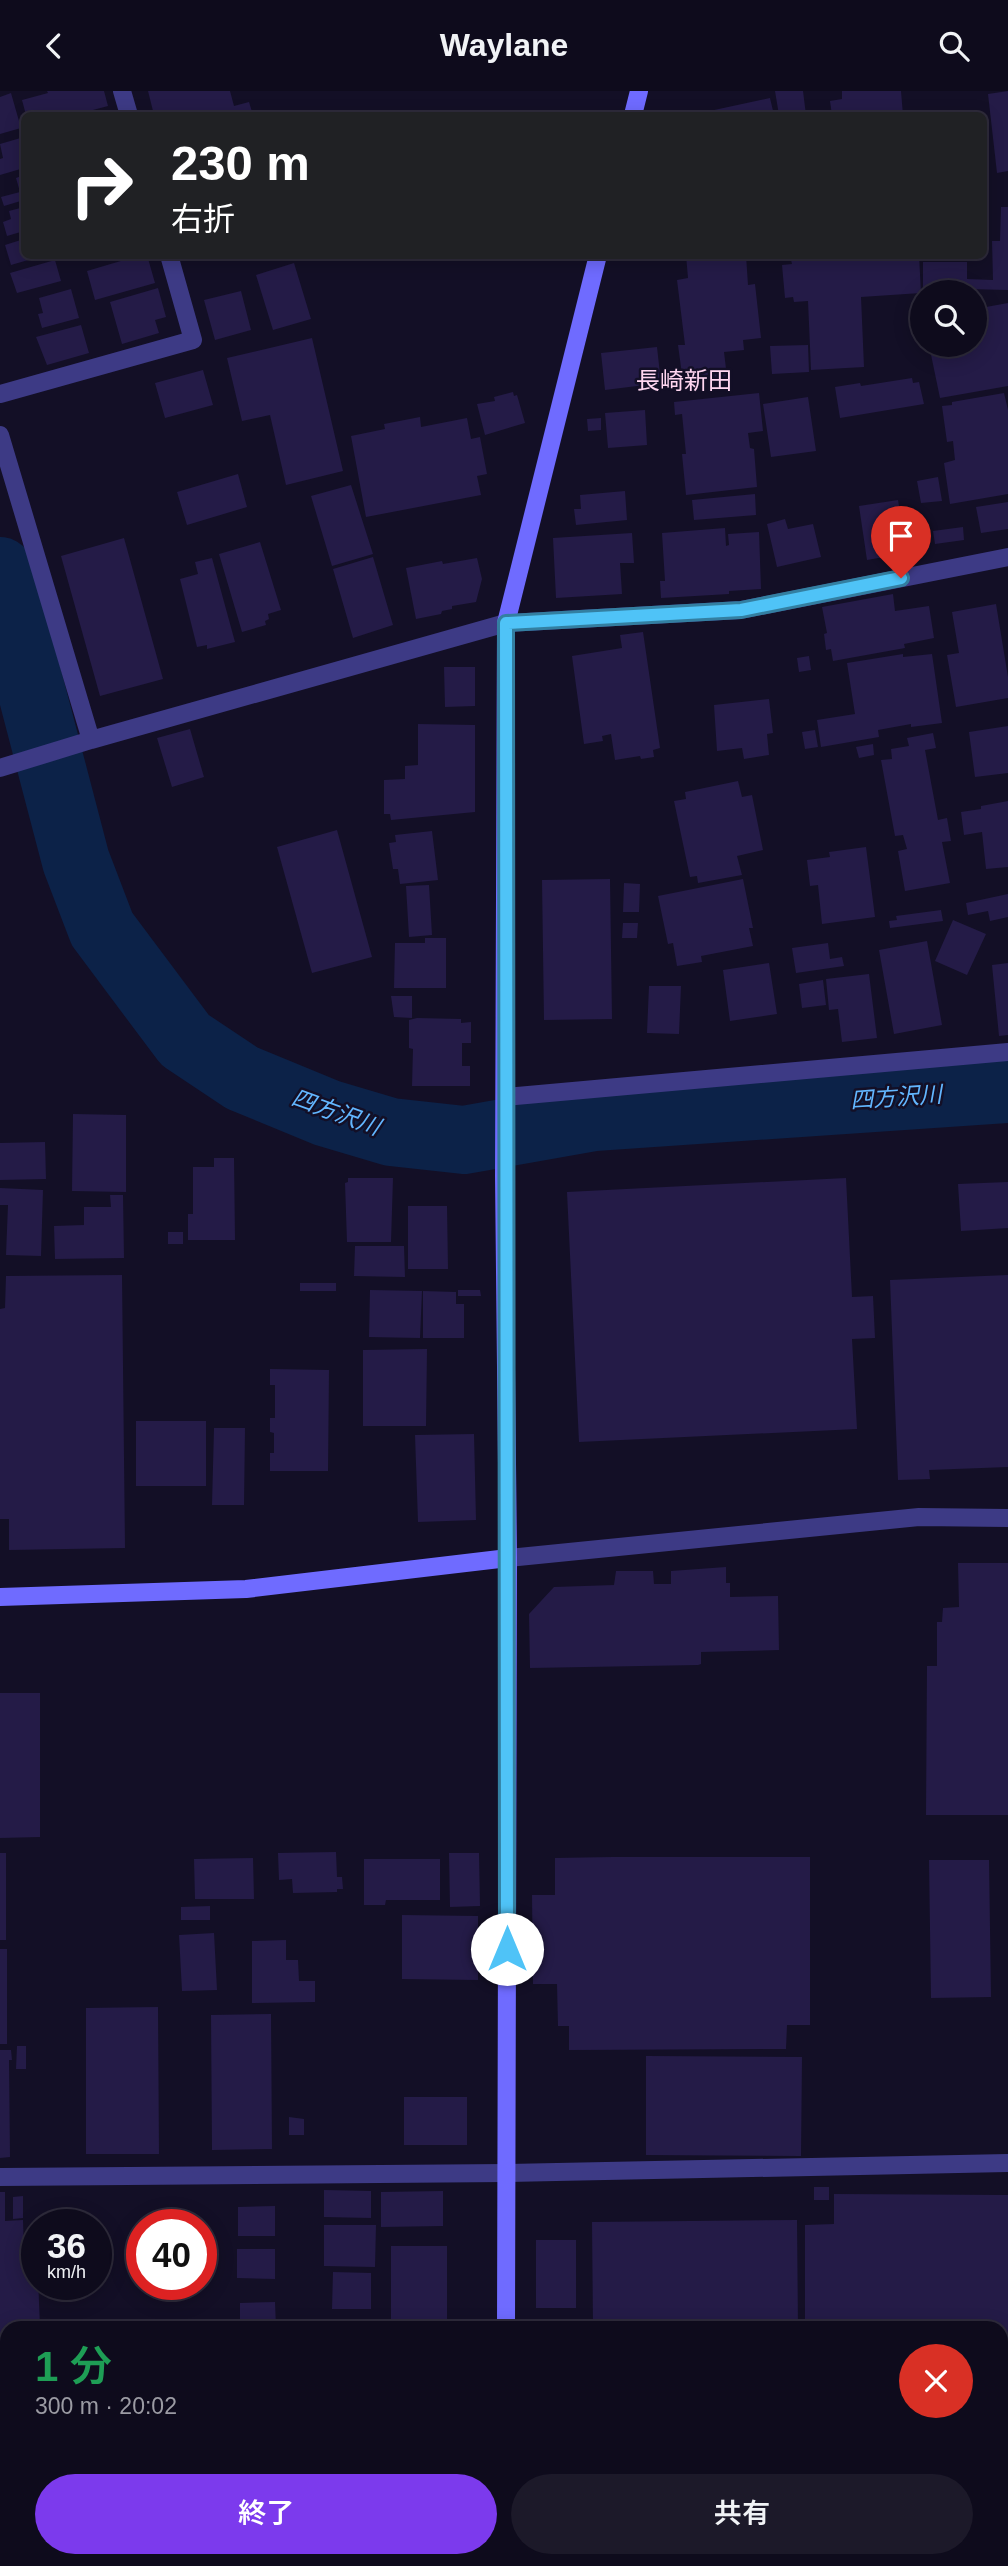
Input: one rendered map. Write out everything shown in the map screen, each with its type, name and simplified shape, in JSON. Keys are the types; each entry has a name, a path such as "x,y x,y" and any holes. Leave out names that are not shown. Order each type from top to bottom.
{"street":[{"path":"122,91 128,112"},
{"path":"634,112 639,91"},
{"path":"0,394 193,340 170,259"},
{"path":"506,2321 506,623 597,259"},
{"path":"0,435 91,740"},
{"path":"0,768 506,623 741,610 1008,557"},
{"path":"505,1097 1008,1052"},
{"path":"0,1597 246,1589 508,1558 919,1517 1008,1518"},
{"path":"0,2177 506,2173 1008,2163"}],"building":[{"path":"47,91 104,91 108,106 85,112 25,112 22,100 48,93"},
{"path":"148,91 230,91 234,106 249,102 252,112 153,112"},
{"path":"775,91 803,91 806,112 778,112"},
{"path":"842,91 901,91 903,112 832,112 830,101 842,99"},
{"path":"1008,91 1008,171 997,173 988,94"},
{"path":"11,93 21,128 0,134 0,97"},
{"path":"770,98 773,112 705,112"},
{"path":"21,138 21,169 0,175 0,159 3,158 0,144"},
{"path":"21,176 21,201 4,206 1,197 20,192 16,178"},
{"path":"1001,207 1008,207 1008,290 987,289 987,280 923,280 923,262 967,262 967,279 993,280 992,241 1000,241"},
{"path":"21,208 21,232 7,236 3,222 11,219 9,211"},
{"path":"21,240 21,259 32,259 11,265 5,245"},
{"path":"128,259 148,259 155,283 95,300 87,271"},
{"path":"686,259 746,259 748,285 755,284 761,338 743,340 744,350 724,352 727,377 683,382 678,345 685,345 677,280 688,278"},
{"path":"919,259 920,280 910,280 910,294 861,297 864,367 811,370 808,301 794,302 793,297 785,298 782,265 792,264 791,260"},
{"path":"55,260 61,281 17,293 10,273"},
{"path":"294,263 311,319 273,330 256,275"},
{"path":"158,288 166,317 155,320 159,333 122,344 110,302"},
{"path":"71,289 79,318 42,328 38,314 43,313 39,298"},
{"path":"241,291 251,330 215,340 204,300"},
{"path":"1008,303 1008,386 940,398 931,357 987,357 987,307"},
{"path":"81,325 89,353 47,365 36,337"},
{"path":"312,338 343,471 286,485 270,415 242,421 227,358"},
{"path":"808,345 809,372 772,374 770,346"},
{"path":"657,347 661,383 605,390 601,353"},
{"path":"203,370 213,405 165,418 155,383"},
{"path":"912,378 913,383 919,382 924,404 840,418 835,387"},
{"path":"513,392 514,396 517,395 525,423 485,435 477,404 495,401 494,397"},
{"path":"759,393 763,431 748,433 750,448 754,449 757,487 686,495 682,414 675,415 674,402"},
{"path":"1004,393 1008,410 1008,494 950,504 944,463 955,460 953,441 947,442 942,406"},
{"path":"808,397 816,451 771,457 763,404"},
{"path":"645,410 647,445 608,448 605,413"},
{"path":"420,417 421,427 467,418 471,439 480,437 487,474 477,476 481,495 366,517 351,436 385,429 384,424"},
{"path":"601,418 601,430 588,431 587,419"},
{"path":"238,474 247,507 187,525 177,492"},
{"path":"938,477 942,501 921,503 917,481"},
{"path":"351,485 373,554 332,566 311,496"},
{"path":"625,491 627,520 576,525 574,509 581,509 580,495"},
{"path":"755,494 756,515 694,520 692,500"},
{"path":"898,500 907,553 867,560 859,506"},
{"path":"1008,502 1008,529 981,533 976,507"},
{"path":"785,519 788,529 813,524 821,557 777,567 767,524"},
{"path":"963,527 964,540 935,544 933,531"},
{"path":"725,528 726,546 729,545 728,534 759,532 761,589 729,591 729,594 661,598 660,581 665,581 662,533"},
{"path":"632,533 634,563 620,563 622,594 556,598 553,538"},
{"path":"124,538 163,679 100,696 61,556"},
{"path":"260,542 281,610 268,614 266,625 242,632 219,554"},
{"path":"373,557 393,625 353,638 333,569"},
{"path":"212,558 235,642 207,649 207,645 197,647 180,579 198,574 195,562"},
{"path":"477,558 482,579 476,602 452,606 452,609 442,611 441,614 416,619 406,568"},
{"path":"893,594 895,611 929,606 934,638 904,644 905,648 833,661 831,649 826,650 824,634 827,633 822,607"},
{"path":"996,604 1008,677 1008,698 956,707 947,655 959,653 952,612"},
{"path":"643,632 660,748 653,750 654,757 615,760 611,734 602,736 603,741 584,744 572,656 622,648 620,635"},
{"path":"903,654 903,657 932,654 942,723 911,727 911,724 878,730 879,737 821,747 817,720 855,714 847,663"},
{"path":"809,656 811,670 799,672 797,658"},
{"path":"444,667 475,667 475,706 445,707"},
{"path":"769,699 773,733 767,734 769,755 744,759 742,748 717,751 714,705"},
{"path":"418,724 475,725 475,812 391,820 390,814 384,814 384,780 405,779 405,766 418,765"},
{"path":"1008,726 1008,773 975,777 969,732"},
{"path":"190,729 204,777 172,787 157,738"},
{"path":"815,730 818,747 805,749 802,732"},
{"path":"933,733 936,748 925,750 938,820 947,818 951,841 942,842 950,883 905,891 898,851 907,849 903,835 895,836 881,760 892,759 891,749 909,746 907,738"},
{"path":"873,744 874,755 859,758 856,747"},
{"path":"738,781 742,797 752,795 763,850 737,856 742,875 698,883 697,876 690,877 674,801 686,799 685,792"},
{"path":"1008,801 1008,867 986,869 982,832 964,835 961,812"},
{"path":"337,830 372,957 312,973 277,847"},
{"path":"432,831 438,880 400,884 398,869 393,869 389,843 396,842 395,835"},
{"path":"866,847 875,917 822,924 818,885 810,886 807,860 830,857 829,852"},
{"path":"610,879 612,1019 544,1020 542,880"},
{"path":"743,879 753,928 749,928 753,946 701,956 702,962 677,966 673,943 668,944 658,896"},
{"path":"624,883 640,884 639,912 623,912"},
{"path":"429,885 432,935 409,937 406,886"},
{"path":"1008,894 1008,917 990,921 988,911 968,915 966,903"},
{"path":"941,910 943,921 890,928 889,921 897,920 896,916"},
{"path":"953,920 986,934 967,975 935,961"},
{"path":"623,923 638,923 637,938 622,938"},
{"path":"425,938 446,938 446,988 394,988 395,943 425,943"},
{"path":"927,941 942,1025 894,1034 879,950"},
{"path":"828,943 830,959 842,957 844,966 796,973 792,948"},
{"path":"769,963 777,1014 730,1021 723,970"},
{"path":"1008,963 1008,1035 999,1036 992,965"},
{"path":"869,974 877,1038 842,1042 838,1009 829,1010 826,979"},
{"path":"823,980 826,1005 802,1008 799,984"},
{"path":"649,986 681,986 679,1034 647,1033"},
{"path":"391,996 412,996 412,1018 394,1017"},
{"path":"461,1019 461,1023 471,1022 471,1043 462,1043 462,1066 470,1066 470,1086 412,1086 413,1049 409,1048 409,1020"},
{"path":"73,1114 126,1115 126,1192 72,1191"},
{"path":"45,1142 46,1179 0,1180 0,1143"},
{"path":"214,1158 234,1158 235,1240 188,1240 188,1214 193,1214 193,1167 214,1167"},
{"path":"348,1178 393,1178 391,1242 347,1242 345,1183"},
{"path":"846,1178 852,1297 873,1296 875,1338 852,1339 857,1429 579,1442 567,1192"},
{"path":"1008,1182 1008,1228 961,1231 958,1184"},
{"path":"0,1188 43,1190 41,1256 6,1255 8,1205 0,1205"},
{"path":"110,1195 123,1195 124,1258 55,1259 54,1226 84,1225 84,1207 111,1207"},
{"path":"408,1206 447,1206 448,1269 408,1269"},
{"path":"168,1232 183,1232 183,1244 168,1244"},
{"path":"355,1246 404,1246 405,1277 354,1276"},
{"path":"122,1275 125,1548 9,1550 9,1519 0,1519 0,1309 5,1308 6,1276"},
{"path":"1008,1275 1008,1467 929,1470 930,1479 898,1480 890,1280"},
{"path":"300,1283 336,1283 336,1291 300,1291"},
{"path":"370,1290 422,1291 420,1338 369,1337"},
{"path":"458,1290 480,1290 481,1296 458,1296"},
{"path":"423,1291 456,1292 456,1304 464,1304 464,1338 423,1338"},
{"path":"427,1349 426,1426 363,1426 363,1350"},
{"path":"270,1369 329,1370 328,1471 270,1471 274,1433 270,1432 270,1418 275,1418 275,1385 270,1385"},
{"path":"136,1421 206,1421 206,1486 136,1486"},
{"path":"214,1428 245,1428 244,1505 212,1505"},
{"path":"474,1434 476,1520 418,1522 415,1435"},
{"path":"958,1563 1008,1563 1008,1815 926,1815 927,1666 937,1666 937,1622 942,1622 943,1608 959,1607"},
{"path":"726,1567 726,1583 730,1583 730,1597 778,1596 779,1650 701,1652 701,1664 698,1665 530,1668 529,1614 554,1587 614,1585 616,1571 653,1571 654,1584 671,1584 671,1571"},
{"path":"0,1693 40,1693 40,1837 0,1838"},
{"path":"336,1852 337,1877 342,1877 343,1889 337,1889 337,1892 293,1893 292,1879 279,1880 278,1853"},
{"path":"0,1853 6,1853 6,1940 0,1940"},
{"path":"449,1853 479,1853 480,1906 450,1907"},
{"path":"810,1857 810,2025 787,2025 786,2049 569,2050 569,2026 558,2026 557,1984 533,1984 532,1895 555,1895 555,1858"},
{"path":"253,1858 254,1899 195,1899 194,1859"},
{"path":"364,1859 440,1859 440,1900 386,1900 385,1905 364,1905"},
{"path":"929,1860 989,1860 991,1997 931,1998"},
{"path":"210,1906 210,1920 181,1920 181,1907"},
{"path":"402,1915 478,1916 478,1980 402,1979"},
{"path":"214,1933 217,1990 182,1991 179,1935"},
{"path":"286,1940 286,1960 298,1960 299,1981 315,1981 315,2002 252,2003 252,1941"},
{"path":"0,1949 7,1949 7,2044 0,2044"},
{"path":"158,2007 159,2154 86,2154 86,2008"},
{"path":"271,2014 272,2149 212,2150 211,2015"},
{"path":"17,2046 26,2046 26,2069 16,2069"},
{"path":"0,2050 11,2050 12,2060 9,2060 10,2157 0,2158"},
{"path":"646,2056 802,2057 801,2156 646,2155"},
{"path":"404,2097 467,2097 467,2145 404,2145"},
{"path":"289,2117 304,2119 304,2135 289,2135"},
{"path":"814,2187 829,2187 829,2200 814,2200"},
{"path":"324,2190 371,2191 371,2218 324,2217"},
{"path":"443,2191 443,2226 381,2227 381,2192"},
{"path":"0,2192 5,2192 5,2221 21,2220 21,2300 39,2300 40,2321 0,2321"},
{"path":"834,2194 1008,2195 1008,2321 805,2321 805,2225 834,2224"},
{"path":"23,2196 21,2218 13,2219 13,2197"},
{"path":"275,2206 275,2236 238,2236 238,2207"},
{"path":"797,2220 798,2321 593,2321 592,2222"},
{"path":"324,2225 376,2225 375,2267 324,2266"},
{"path":"536,2240 576,2240 576,2308 536,2308"},
{"path":"391,2246 447,2246 447,2321 391,2321"},
{"path":"237,2249 275,2249 275,2279 237,2278"},
{"path":"333,2272 371,2273 371,2309 332,2309"},
{"path":"275,2302 276,2321 240,2321 240,2303"}],"waterway":[{"name":"四方沢川","path":"0,571 76,861 102,929 185,1040 242,1078 327,1113 391,1132 464,1140 594,1117 1008,1089"}],"district":[{"name":"長崎新田","path":"684,381"}],"route":[{"path":"507,1949 508,1558 504,1176 506,623 741,610 901,578"}]}
